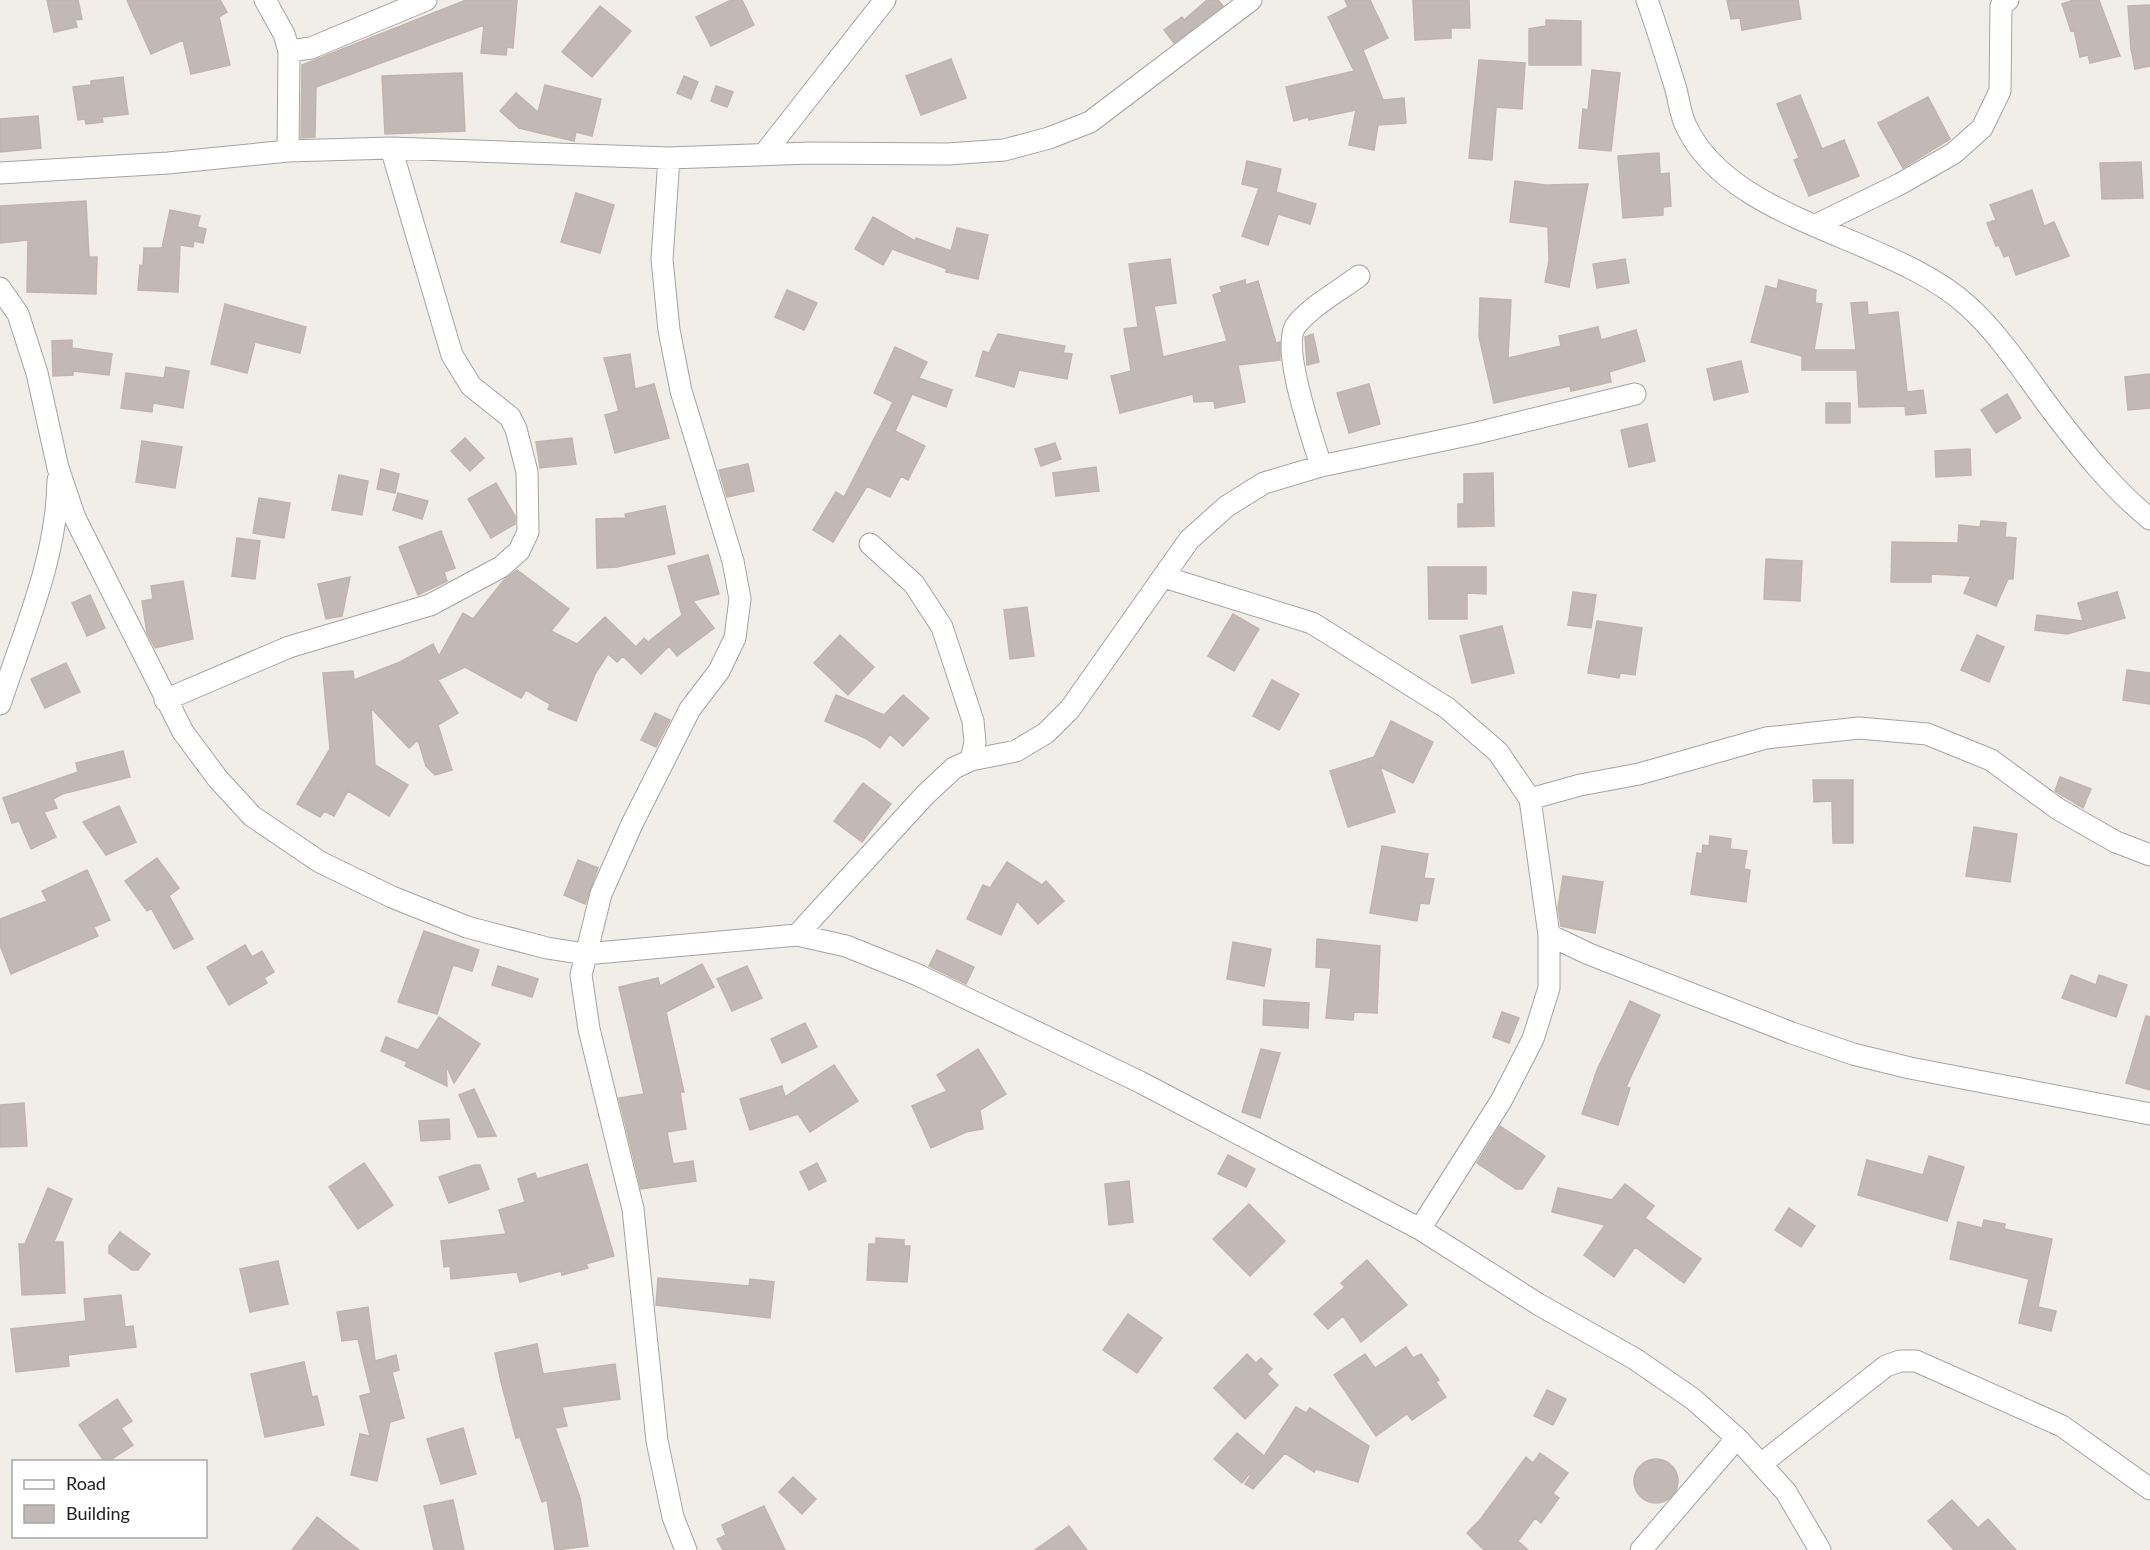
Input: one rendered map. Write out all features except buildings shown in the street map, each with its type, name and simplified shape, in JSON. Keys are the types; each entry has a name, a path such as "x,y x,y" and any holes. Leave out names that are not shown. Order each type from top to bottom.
{"street":[{"path":"265,0 285,34 289,51 288,151"},
{"path":"289,51 311,48 426,0"},
{"path":"764,154 885,0"},
{"path":"0,173 168,163 288,151 391,148 669,158 764,154 948,154 1004,150 1049,138 1090,122 1251,0"},
{"path":"1647,0 1686,126 1708,158 1740,187 1926,277 1967,305 2003,345 2098,467 2129,502 2150,519"},
{"path":"1816,225 1900,184 1954,153 1982,128 2000,92 2001,6 2008,0"},
{"path":"165,699 290,647 430,605 501,567 519,550 528,532 527,472 516,429 510,417 471,386 452,355 391,148"},
{"path":"669,158 662,259 669,330 681,391 733,561 740,599 735,639 719,671 690,709 632,824 601,894 581,975 585,1008 633,1209 657,1441 673,1517 686,1550"},
{"path":"1321,466 1298,384 1291,339 1296,325 1359,276"},
{"path":"0,288 18,315 38,374 58,468 75,518 183,732 218,779 252,816 320,861 392,897 467,927 547,948 585,954 797,935 846,946 918,975 1140,1082 1420,1229 1538,1304 1635,1359 1693,1399 1737,1438 1786,1492 1820,1550"},
{"path":"797,935 925,795 954,768 971,760 1016,751 1046,733 1070,709 1189,540 1227,506 1264,483 1321,466 1476,433 1635,394"},
{"path":"0,704 38,595 51,546 57,502 58,468"},
{"path":"870,544 914,584 942,627 973,721 975,742 971,760"},
{"path":"1164,577 1312,623 1447,708 1498,752 1530,799 1549,934 1549,988 1533,1039 1501,1101 1420,1229"},
{"path":"1530,799 1580,785 1639,774 1766,738 1859,728 1927,734 1991,760 2058,809 2116,842 2150,855"},
{"path":"1549,934 1589,954 1792,1033 1853,1054 1910,1068 2150,1114"},
{"path":"1761,1464 1886,1366 1900,1361 1916,1360 2062,1426 2150,1489"},
{"path":"1641,1550 1737,1438"}]}
